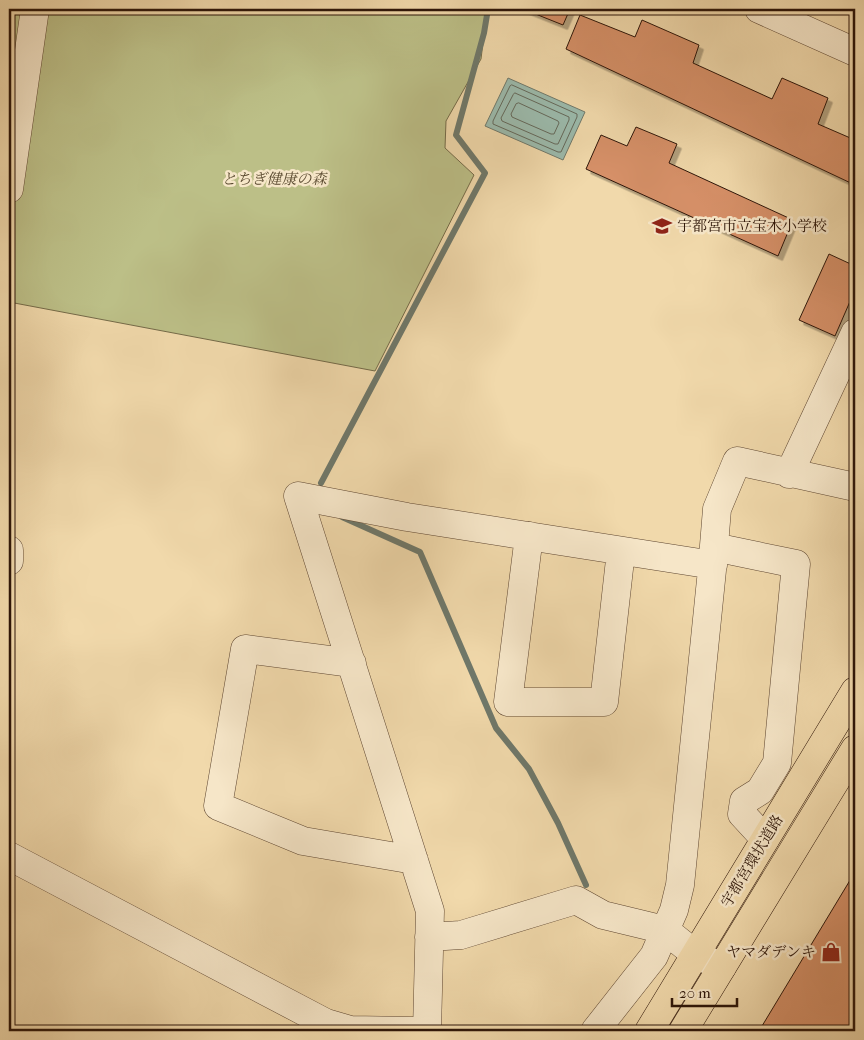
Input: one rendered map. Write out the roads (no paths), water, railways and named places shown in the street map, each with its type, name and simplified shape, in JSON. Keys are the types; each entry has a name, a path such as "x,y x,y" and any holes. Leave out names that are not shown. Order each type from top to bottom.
{"main road":[{"name":"宇都宮環状道路","path":"649,1031 855,691"},
{"name":"宇都宮環状道路","path":"682,1031 855,749"}],"street":[{"path":"9,189 35,9"},
{"path":"759,9 855,52"},
{"path":"789,474 855,333"},
{"path":"595,1031 654,956 674,910 680,885 716,509 737,461 789,474 855,487"},
{"path":"427,1031 430,911 298,496 407,517 621,550 796,564 777,763 760,792 744,801 742,814 766,839"},
{"path":"529,536 508,702 604,702 621,550"},
{"path":"9,550 9,561"},
{"path":"352,663 245,649 218,806 302,841 414,860"},
{"path":"9,856 326,1023 350,1030 412,1031"},
{"path":"430,937 461,935 576,900 603,915 665,930 695,954 722,967"}],"water":[{"path":"508,78 585,112 563,160 485,126"}],"waterway":[{"path":"321,483 485,173 456,135 484,33 488,9"},
{"path":"342,517 420,552 496,728 529,769 558,823 586,885"}],"place":[{"name":"宇都宮市立宝木小学校","path":"662,226"},
{"name":"ヤマダデンキ","path":"831,952"}],"park label":[{"name":"とちぎ健康の森","path":"274,179"}]}
